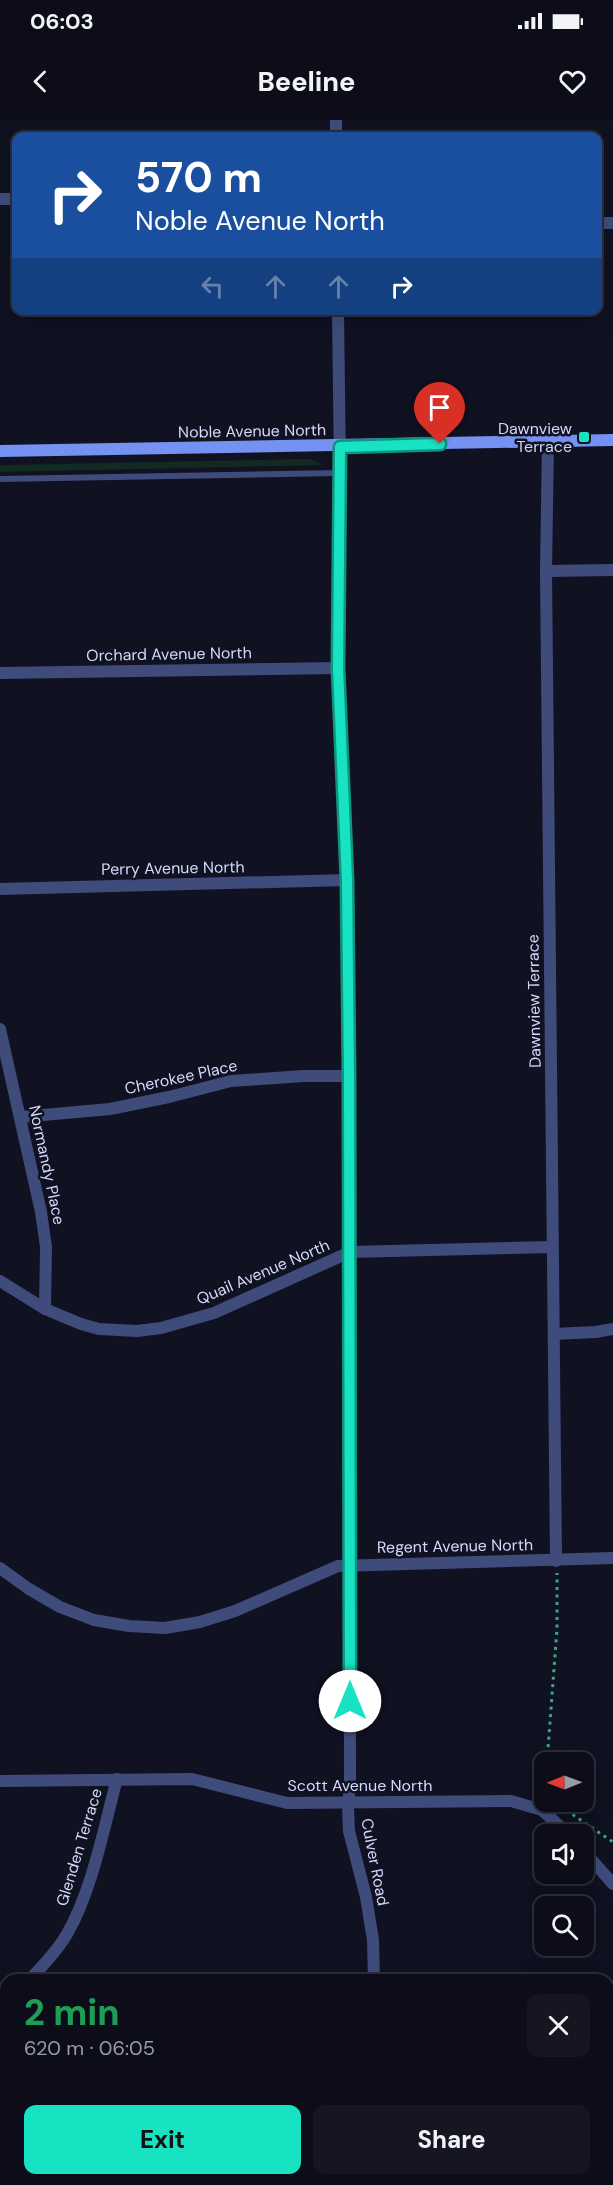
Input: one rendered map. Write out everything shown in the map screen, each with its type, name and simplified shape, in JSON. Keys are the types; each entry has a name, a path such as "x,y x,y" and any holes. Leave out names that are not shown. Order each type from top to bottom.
{"street":[{"name":"Culver Road","path":"338,315 340,474 338,668 347,880 349,1076 350,1783 348,1802 350,1831 366,1897 373,1940 374,1974"},
{"name":"Noble Avenue North","path":"0,452 613,440"},
{"name":"Dawnview Terrace","path":"548,442 546,571 557,1567"},
{"path":"546,571 613,570"},
{"name":"Orchard Avenue North","path":"0,673 338,668"},
{"name":"Perry Avenue North","path":"0,889 347,880"},
{"name":"Normandy Place","path":"0,1029 41,1212 46,1247 45,1309"},
{"name":"Cherokee Place","path":"21,1117 110,1109 231,1081 303,1076 349,1076"},
{"name":"Quail Avenue North","path":"0,1281 45,1309 81,1324 120,1331 161,1328 214,1313 350,1252 552,1247"},
{"path":"554,1334 613,1329"},
{"name":"Regent Avenue North","path":"0,1568 29,1589 60,1607 94,1620 129,1626 165,1628 200,1622 235,1611 338,1566 557,1567 613,1558"},
{"name":"Glenden Terrace","path":"35,1974 67,1935 82,1903 117,1779"},
{"name":"Scott Avenue North","path":"0,1781 192,1779 287,1803 511,1801 542,1810 557,1824"},
{"path":"594,1862 613,1884"}],"lane":[{"path":"0,479 340,474"}],"path":[{"path":"548,1752 557,1629 557,1567"},
{"path":"569,1812 613,1842"}],"green space":[{"path":"310,459 323,465 0,472 0,465"}],"place":[{"name":"Dawnview Terrace","path":"584,437"}],"route":[{"path":"350,1701 349,1076 347,880 338,668 340,447 440,444"}]}
